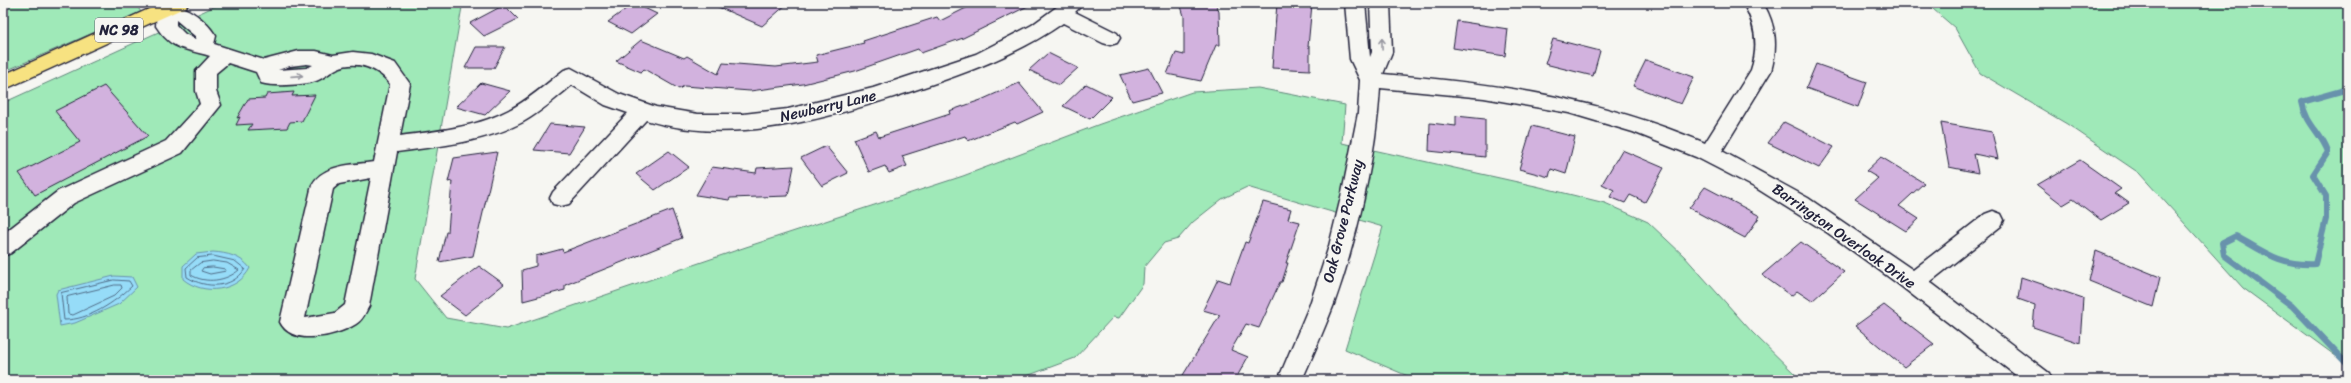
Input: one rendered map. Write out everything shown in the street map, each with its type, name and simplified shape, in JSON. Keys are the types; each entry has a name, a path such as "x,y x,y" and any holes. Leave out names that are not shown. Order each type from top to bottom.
{"highway":[{"name":"NC 98","path":"3,83 170,5"}],"street":[{"name":"Oak Grove Parkway","path":"1355,3 1360,58 1370,80"},
{"name":"Oak Grove Parkway","path":"1290,380 1322,304 1340,246 1359,166 1368,113 1370,80 1382,52 1380,3"},
{"path":"1709,154 1761,71 1766,56 1765,30 1753,3"},
{"path":"170,5 166,26 187,46 203,47 265,68 268,78 311,75 333,62 368,58 386,68 396,76 400,84 384,168 355,313 349,318 305,328 298,327 292,322 323,184 333,177 384,168"},
{"path":"1068,8 1110,38"},
{"name":"Newberry Lane","path":"388,146 444,137 503,122 539,100 571,75 590,89 641,112 666,118 730,122 804,115 862,101 982,60 1027,39 1068,8"},
{"path":"3,247 66,197 174,147 211,105 206,91 206,71 225,54"},
{"name":"Barrington Overlook Drive","path":"1370,80 1483,90 1556,102 1641,126 1709,154 1763,181 1808,208 1913,283 2040,380"},
{"path":"561,198 641,112"},
{"path":"1913,283 1993,220"}],"green space":[{"path":"3,3 135,3 141,12 3,72"},
{"path":"222,3 472,3 462,7 415,279 446,318 506,329 746,247 963,176 1100,124 1192,92 1258,88 1345,105 1342,143 1605,203 1648,222 1684,256 1752,332 1801,380 1417,380 1345,349 1383,227 1247,187 1222,199 1193,222 1178,239 1164,243 1144,267 1143,284 1119,318 1113,317 1075,358 1016,380 3,380 3,103"},
{"path":"1926,3 2348,3 2348,365 2243,288 2139,173 2067,124 1980,73 1955,28"}],"water":[{"path":"213,252 223,253 238,258 250,268 237,282 229,287 220,289 200,288 183,279 183,266 196,254"},
{"path":"114,276 132,277 137,287 119,304 75,323 60,326 56,294 58,290"}],"building":[{"path":"634,3 657,14 631,34 608,22"},
{"path":"709,3 788,3 762,26"},
{"path":"976,3 1034,3 963,38 921,53 918,49 855,71 803,84 750,91 684,86 679,89 644,69 641,72 616,61 641,40 684,58 687,56 718,74 723,63 776,67 818,62 816,55 864,43 863,41 937,17 940,21"},
{"path":"1180,3 1216,3 1219,12 1220,45 1216,45 1201,81 1167,74 1176,53 1184,55 1184,16"},
{"path":"1277,3 1312,4 1308,47 1310,47 1310,70 1272,68"},
{"path":"504,5 518,19 484,36 470,23"},
{"path":"1457,21 1508,29 1505,56 1453,48"},
{"path":"1553,39 1600,51 1593,76 1545,64"},
{"path":"476,47 505,47 494,68 465,68"},
{"path":"1048,53 1078,68 1059,85 1029,70"},
{"path":"1646,60 1694,77 1681,104 1633,86"},
{"path":"1816,64 1867,82 1858,107 1806,88"},
{"path":"1149,68 1162,93 1132,101 1120,75"},
{"path":"481,83 510,91 485,115 456,107"},
{"path":"1019,83 1043,112 1017,124 1015,122 968,141 965,136 902,156 907,166 889,173 885,166 869,172 854,139 876,131 879,137 950,114 949,111 981,100"},
{"path":"1086,84 1112,97 1090,119 1063,106"},
{"path":"104,86 148,136 35,195 19,173 80,142 55,111"},
{"path":"294,92 292,96 315,95 302,121 290,122 287,128 248,130 252,124 236,125 240,117 237,118 248,99 265,98 267,94"},
{"path":"1456,116 1485,119 1485,157 1429,151 1430,123 1456,126"},
{"path":"1784,122 1834,147 1819,168 1768,143"},
{"path":"1941,123 1992,132 1998,159 1974,154 1978,173 1949,167"},
{"path":"550,124 585,127 569,153 534,150"},
{"path":"1532,126 1575,137 1566,174 1551,169 1549,177 1519,169"},
{"path":"826,146 848,173 822,186 801,158"},
{"path":"1622,150 1664,168 1645,202 1630,195 1625,203 1610,197 1614,190 1602,184"},
{"path":"669,151 689,167 655,190 636,174"},
{"path":"497,152 473,256 439,262 446,232 448,232 452,181 448,182 454,158"},
{"path":"1881,157 1924,183 1899,206 1919,219 1906,231 1855,199 1878,178 1866,171"},
{"path":"2080,160 2121,189 2115,193 2129,203 2101,220 2073,199 2063,205 2037,185"},
{"path":"794,166 788,196 730,198 729,200 696,195 712,167 756,173 757,168"},
{"path":"1705,187 1760,216 1745,238 1689,208"},
{"path":"1263,202 1291,209 1288,219 1300,222 1286,263 1288,263 1282,282 1280,282 1259,328 1246,324 1231,350 1248,357 1235,380 1180,380 1220,315 1203,310 1218,279 1230,283 1245,242 1248,243"},
{"path":"672,210 682,238 565,285 565,290 523,301 522,270 536,266 536,256 562,249 563,252"},
{"path":"1801,242 1844,272 1812,301 1797,291 1791,296 1762,275"},
{"path":"2096,251 2160,277 2153,307 2089,281"},
{"path":"479,266 504,284 465,315 440,296"},
{"path":"2021,277 2083,298 2080,343 2033,327 2035,305 2018,299"},
{"path":"1884,305 1934,344 1904,367 1855,326"}],"waterway":[{"path":"2342,3 2348,4"},
{"path":"2348,89 2302,102 2310,123 2322,139 2328,152 2313,175 2326,196 2326,219 2315,264 2292,263 2273,257 2236,236 2222,243 2224,255 2292,306 2348,365"}]}
